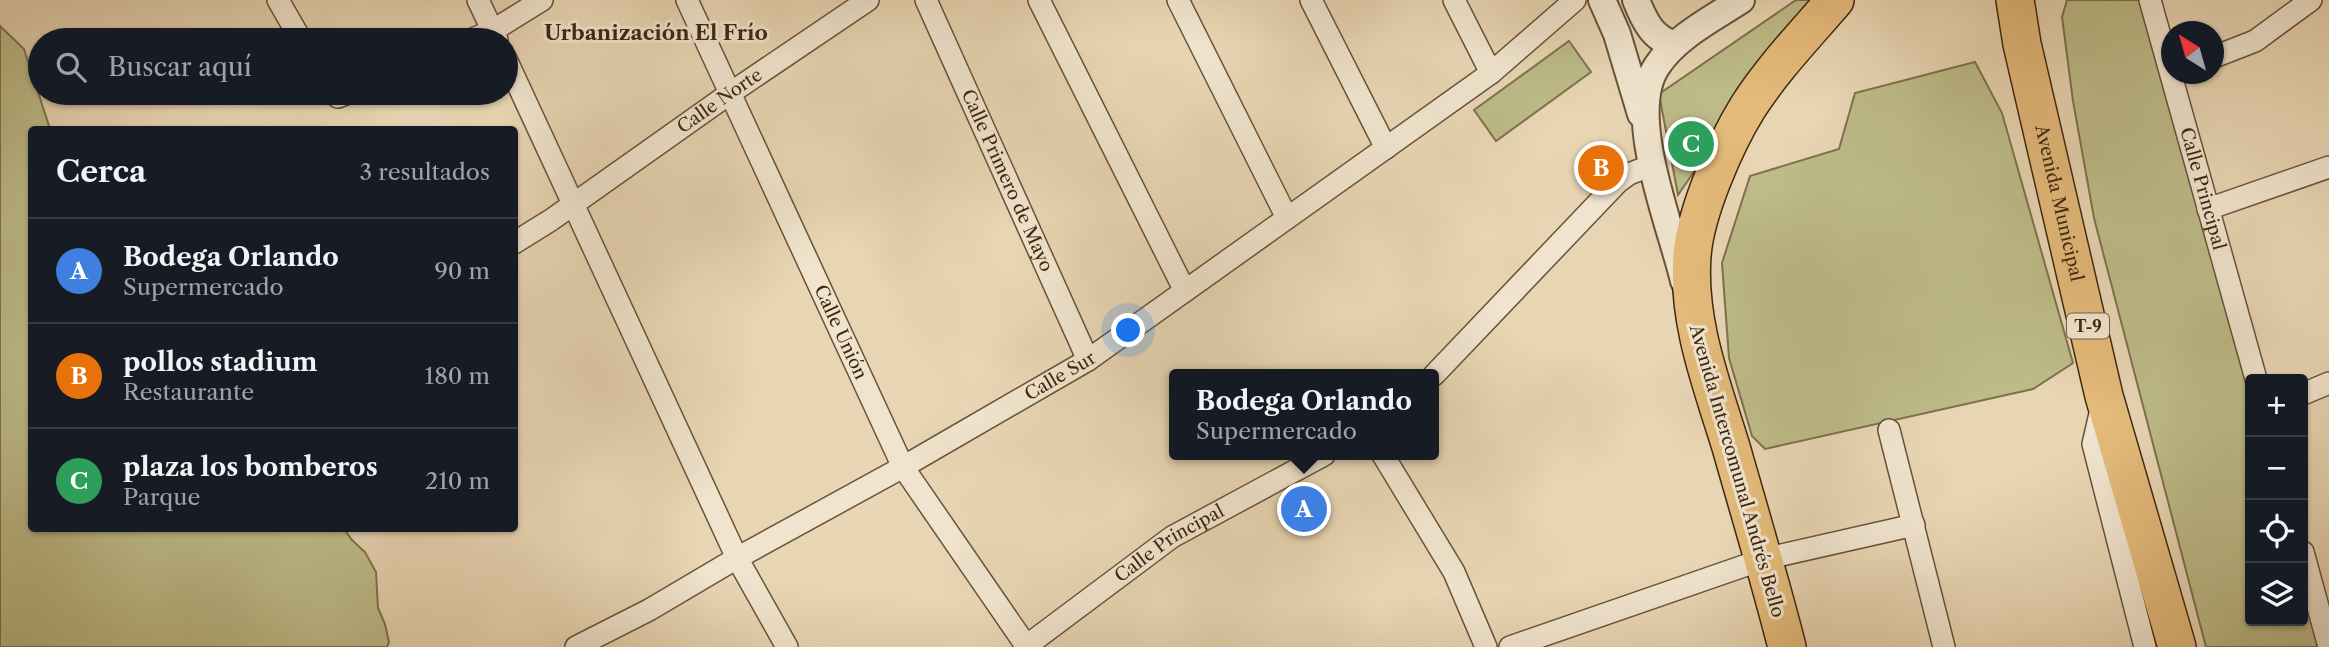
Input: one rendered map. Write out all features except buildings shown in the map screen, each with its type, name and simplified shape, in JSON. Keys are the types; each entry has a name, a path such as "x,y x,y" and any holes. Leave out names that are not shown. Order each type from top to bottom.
{"highway":[{"name":"Avenida Intercomunal Andrés Bello","path":"1787,647 1693,317 1692,255 1700,211 1746,109 1772,72 1835,0"},
{"name":"T-9","path":"1995,0 2022,44"},
{"name":"Avenida Municipal","path":"2015,0 2022,44 2104,396 2177,647"}],"street":[{"path":"278,0 294,28"},
{"path":"478,0 492,28"},
{"path":"504,28 542,0"},
{"name":"Calle Unión","path":"687,0 903,467 1026,647"},
{"name":"Calle Norte","path":"518,241 868,0"},
{"name":"Calle Primero de Mayo","path":"926,0 1088,360"},
{"path":"1039,0 1185,291"},
{"path":"1178,0 1287,218"},
{"path":"1311,0 1386,148"},
{"path":"1454,0 1491,73"},
{"name":"Calle Sur","path":"576,647 649,610 1088,360 1491,73 1575,0"},
{"path":"1602,0 1618,34 1647,131 1652,165 1693,317"},
{"path":"1636,0 1654,34 1664,42 1675,44"},
{"path":"1647,131 1647,90 1655,68 1675,44 1741,0"},
{"name":"Calle Principal","path":"2150,0 2161,38"},
{"path":"2224,53 2255,41 2311,0"},
{"name":"Calle Principal","path":"2174,84 2255,374"},
{"path":"518,85 737,558 787,647"},
{"path":"1439,370 1618,182 1629,174 1652,165"},
{"path":"2208,209 2329,167"},
{"path":"2308,392 2329,383"},
{"path":"2104,396 2092,444 2144,647"},
{"path":"1889,430 1944,647"},
{"name":"Calle Principal","path":"1026,647 1172,537 1315,460"},
{"path":"1386,460 1454,572 1486,647"},
{"path":"1510,647 1764,559 1914,525"},
{"path":"2308,563 2322,592 2329,647"}],"shaded area":[{"path":"1796,0 1812,0 1678,195 1659,94"},
{"path":"2067,0 2140,0 2161,84 2163,84 2245,379 2245,626 2308,626 2308,607 2319,647 2206,647 2094,218 2073,101 2062,17"},
{"path":"0,26 24,49 28,61 28,105 42,105 49,126 28,126 28,532 346,532 365,552 376,572 378,608 389,642 387,647 0,647"},
{"path":"1569,41 1591,72 1496,141 1474,110"},
{"path":"1975,62 2002,113 2073,363 2033,389 1765,449 1752,436 1729,358 1722,263 1750,176 1839,149 1855,93"}],"place":[{"name":"plaza los bomberos","path":"1691,144"},
{"name":"pollos stadium","path":"1601,168"},
{"name":"Bodega Orlando","path":"1304,509"}],"district":[{"name":"Urbanización El Frío","path":"656,32"}]}
